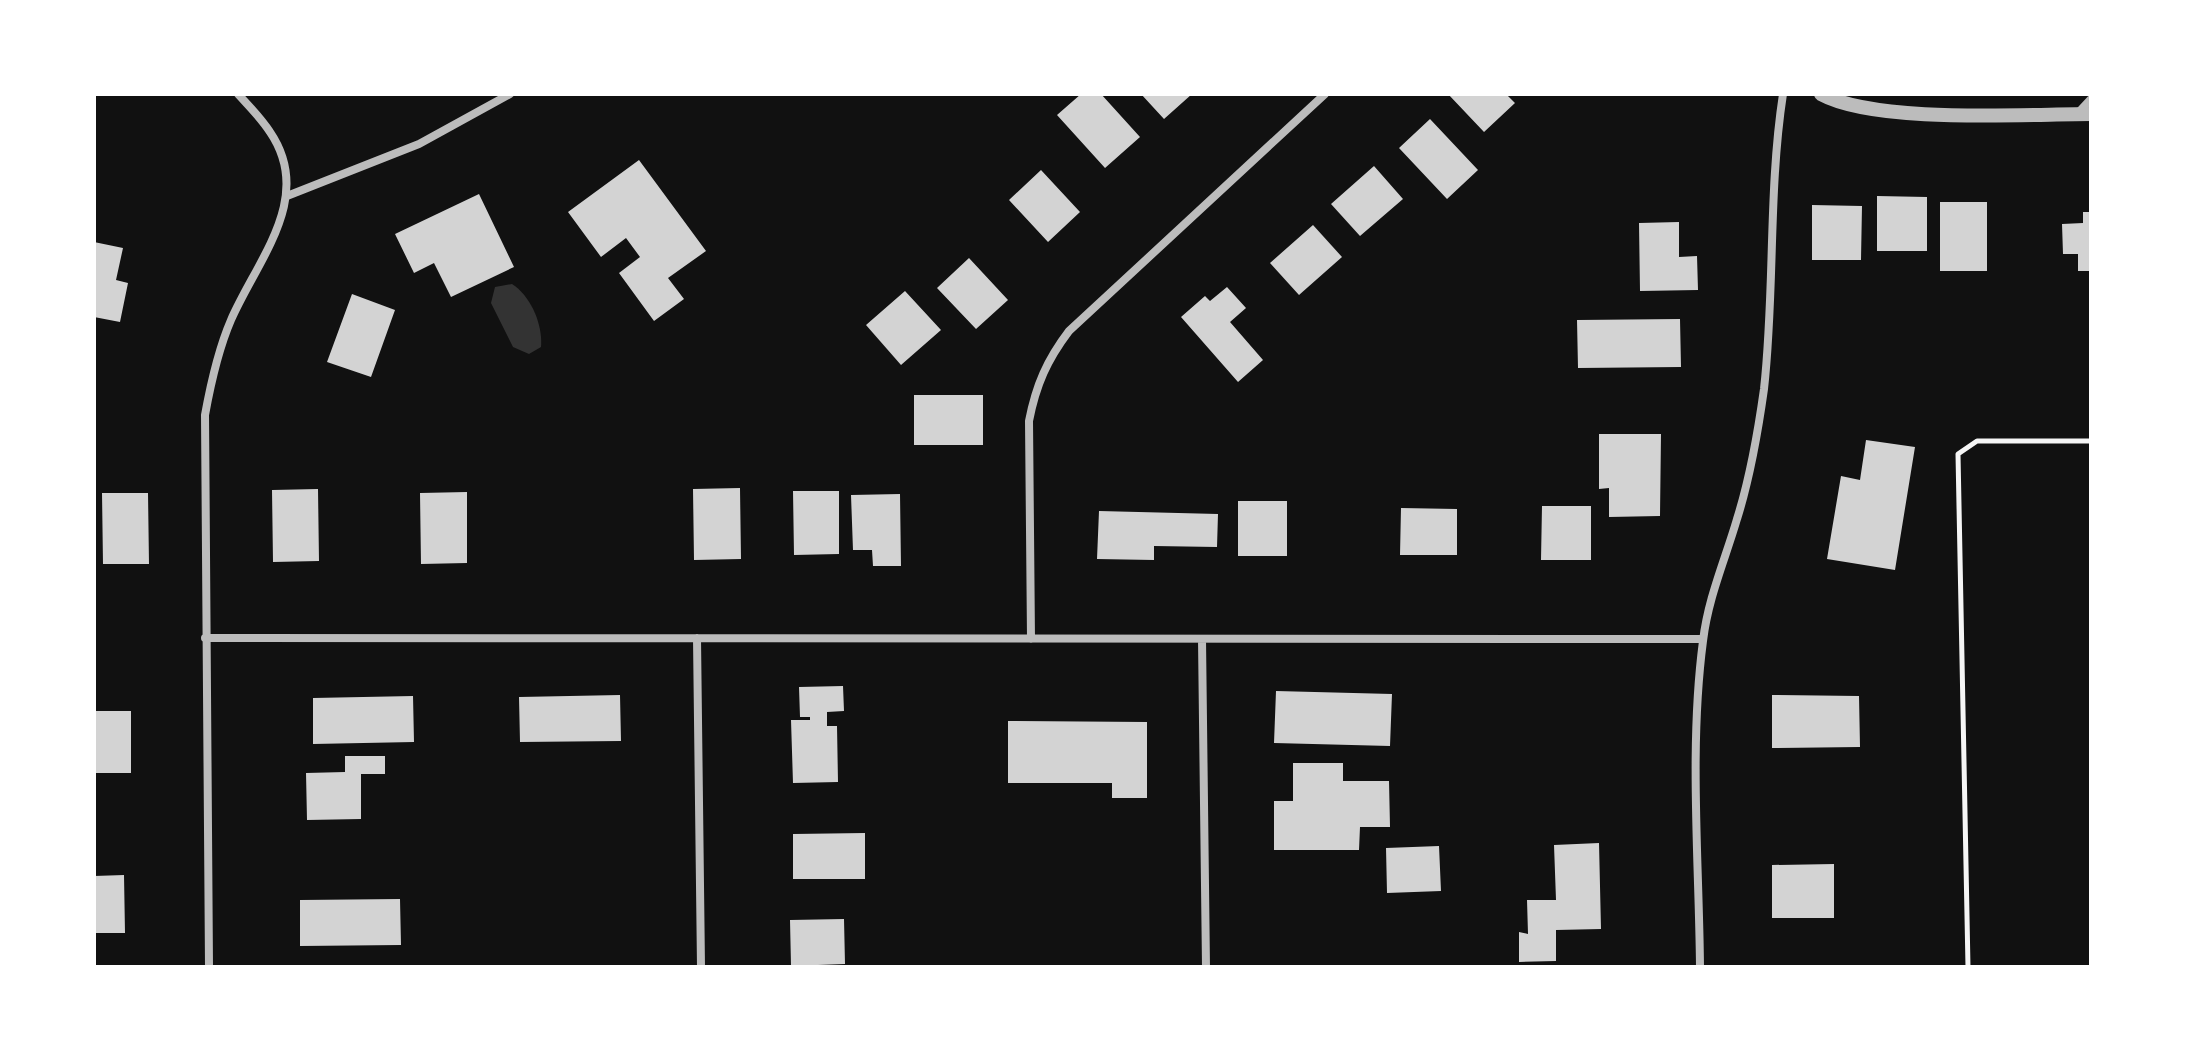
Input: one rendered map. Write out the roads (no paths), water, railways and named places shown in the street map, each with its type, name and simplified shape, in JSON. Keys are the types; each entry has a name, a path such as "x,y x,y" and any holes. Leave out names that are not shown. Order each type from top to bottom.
{"street":[{"path":"209,967 205,415 214,367 231,320 282,223 287,196 282,158 271,133 238,94"},
{"path":"287,196 419,144 510,94"},
{"path":"1031,639 1029,421 1035,389 1047,360 1069,331 1325,94"},
{"path":"1700,967 1697,710 1703,639 1717,574 1738,519 1763,392 1772,307 1774,149 1783,94"},
{"path":"1821,94 1890,110 1973,115 2084,114 2091,99"},
{"path":"205,638 1703,639"},
{"path":"697,638 701,967"},
{"path":"1202,639 1206,967"}]}
